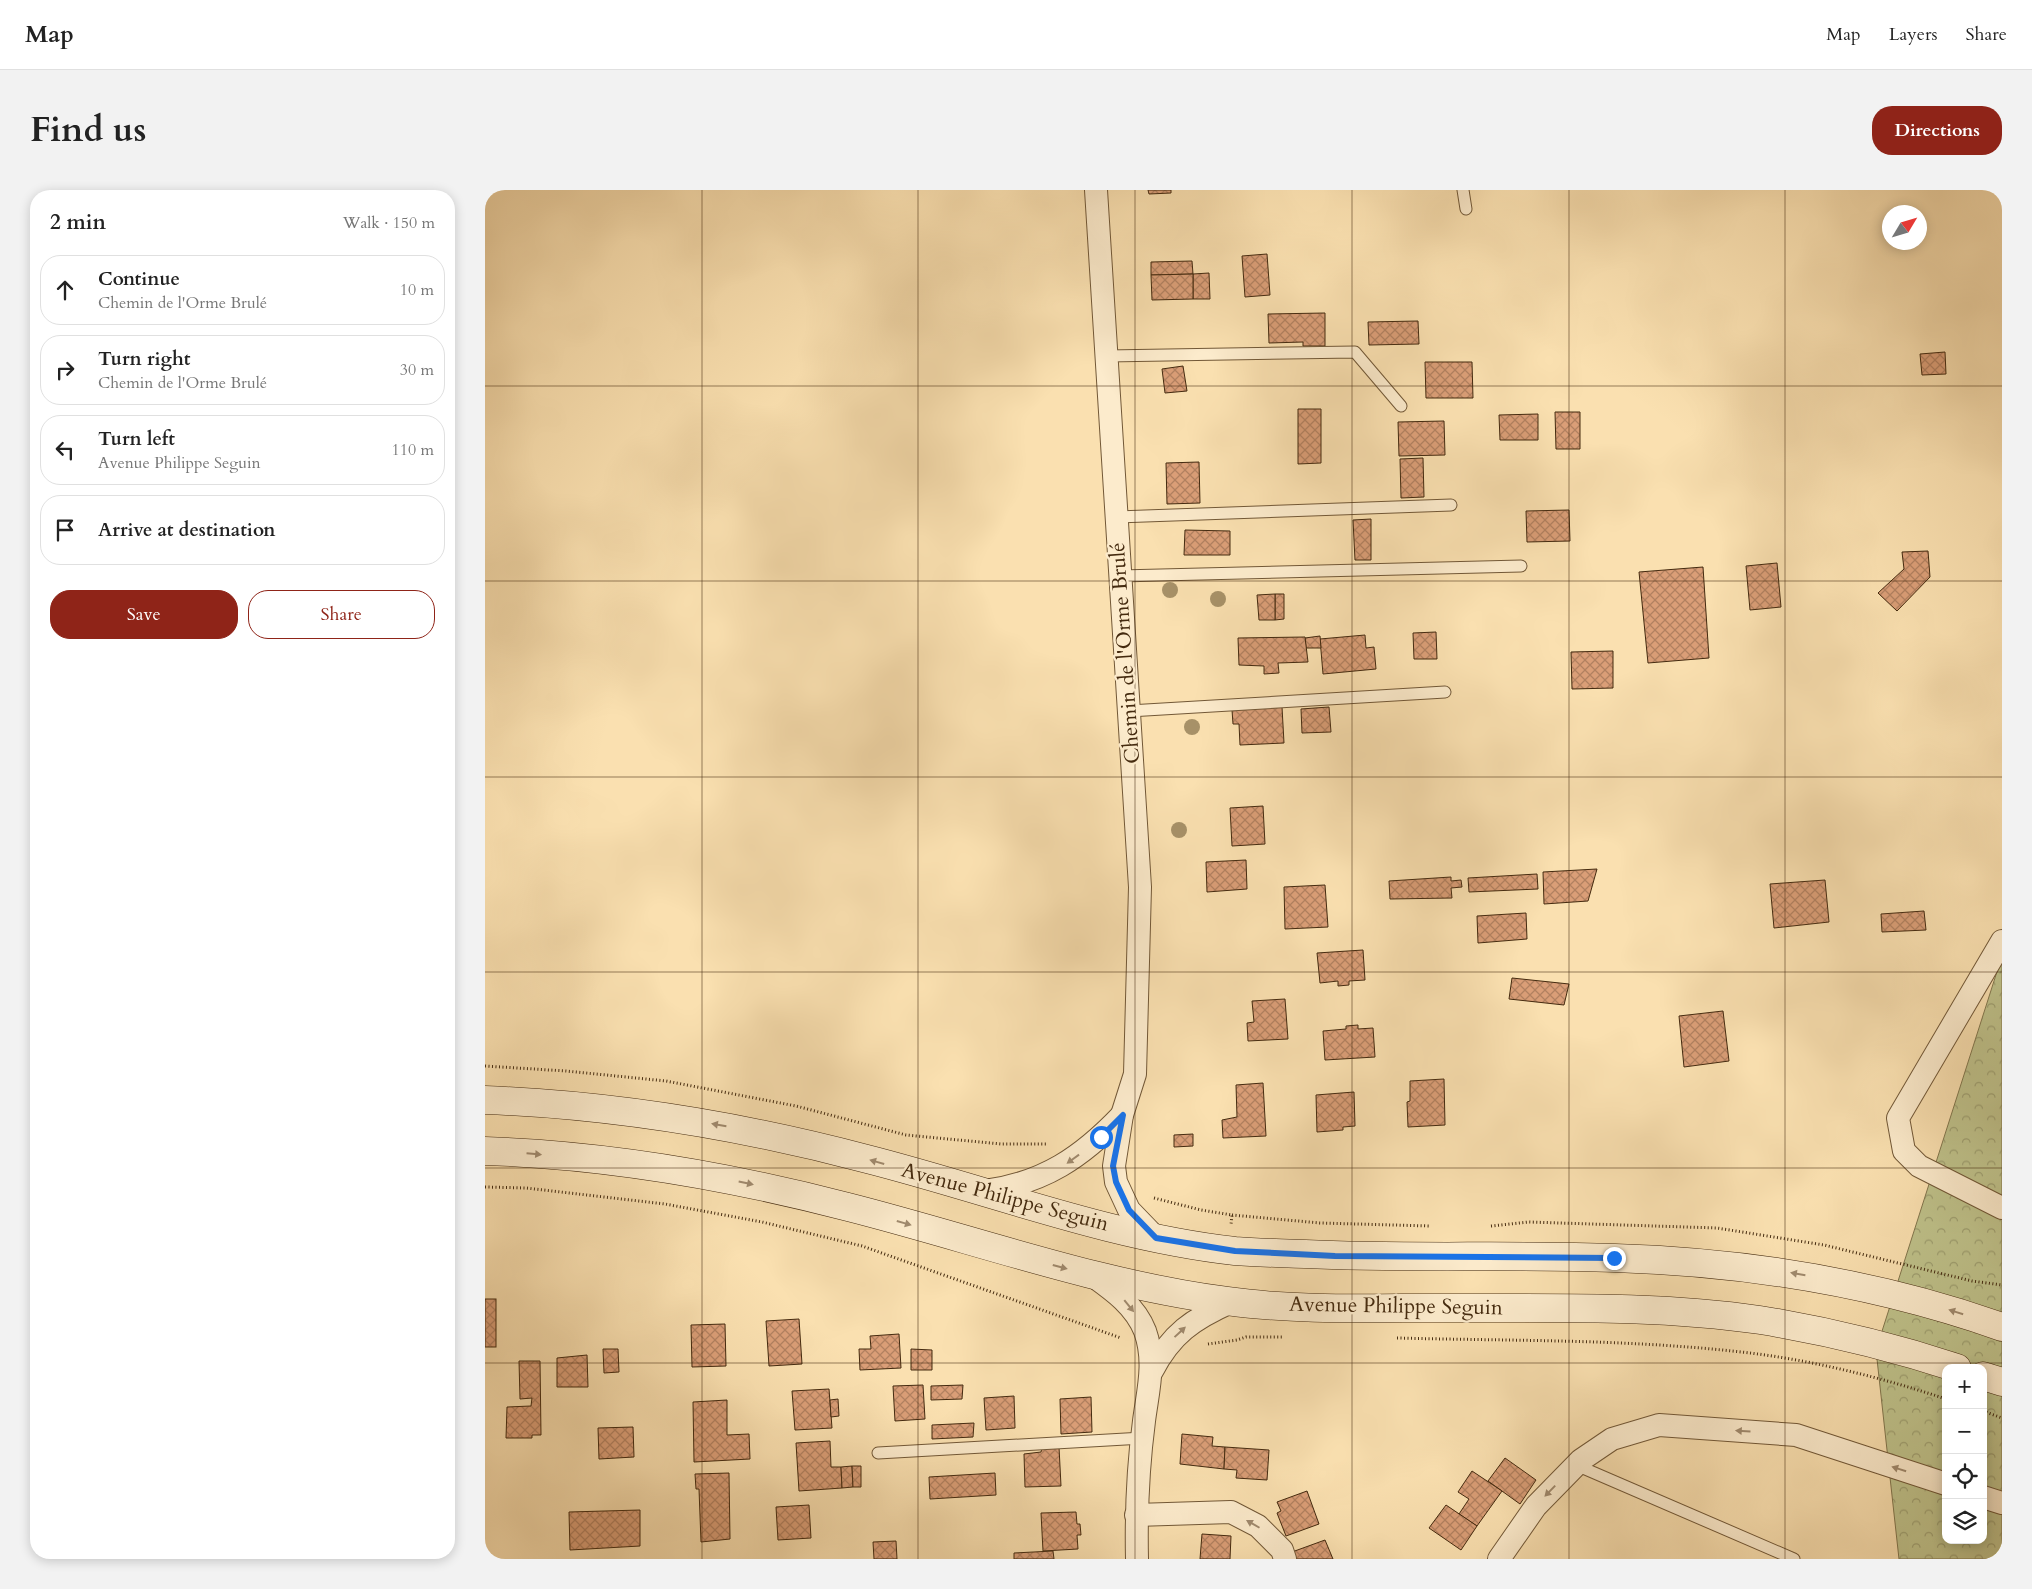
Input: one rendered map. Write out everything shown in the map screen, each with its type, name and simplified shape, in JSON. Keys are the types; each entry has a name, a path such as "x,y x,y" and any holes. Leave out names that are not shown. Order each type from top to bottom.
{"main road":[{"name":"Avenue Philippe Seguin","path":"485,1100 538,1102 649,1114 764,1134 870,1160 1156,1238 1235,1251 1325,1255 1614,1258 1719,1264 1784,1272 1873,1290 2002,1327"},
{"name":"Avenue Philippe Seguin","path":"485,1151 639,1164 743,1182 851,1207 1092,1275 1172,1293 1231,1302 1343,1307 1586,1308 1681,1312 1757,1320 1825,1332 1901,1350 1945,1364"},
{"path":"1987,1377 2002,1382"}],"street":[{"name":"Chemin de l'Orme Brulé","path":"1096,190 1140,887 1135,1074 1123,1115 1113,1166 1116,1182 1129,1210 1156,1238"},
{"path":"2002,941 1898,1118 1905,1151 1919,1166 2002,1208"},
{"name":"Chemin de l'Orme Brulé","path":"982,1192 1012,1187 1064,1165 1101,1137 1123,1115"},
{"path":"1092,1275 1126,1302 1144,1330 1148,1345 1152,1372 1143,1438 1136,1515 1137,1559"},
{"path":"1152,1372 1162,1351 1179,1332 1206,1313 1231,1302"},
{"path":"1499,1559 1536,1506 1576,1465 1612,1439 1659,1424 1796,1435 1942,1483"},
{"path":"1987,1498 2002,1503"},
{"path":"1136,1515 1231,1512 1258,1526 1282,1550 1285,1559"}],"lane":[{"path":"1463,190 1466,209"},
{"path":"1107,356 1355,352 1401,406"},
{"path":"1117,517 1451,505"},
{"path":"1120,576 1521,566"},
{"path":"1129,711 1445,692"},
{"path":"879,1453 1143,1438"},
{"path":"1576,1465 1794,1559"}],"path":[{"path":"485,1066 566,1071 684,1084 797,1106 906,1135 1001,1144 1049,1145 1057,1151 1064,1165"},
{"path":"485,1187 526,1188 665,1204 771,1224 862,1246 1131,1342 1148,1345"},
{"path":"1246,1337 1290,1336"},
{"path":"1396,1338 1620,1343 1751,1353 1909,1386 1942,1398"},
{"path":"1987,1412 2002,1418"}],"green space":[{"path":"2002,956 2002,1559 1899,1559 1876,1350"}],"building":[{"path":"1148,190 1171,190 1171,193 1149,194"},
{"path":"1267,254 1270,295 1245,297 1242,256"},
{"path":"1192,261 1193,274 1151,275 1151,262"},
{"path":"1209,273 1210,299 1193,299 1193,274"},
{"path":"1193,274 1193,299 1152,300 1151,275"},
{"path":"1325,313 1325,346 1303,346 1303,342 1269,343 1268,314"},
{"path":"1418,321 1419,344 1369,345 1368,322"},
{"path":"1945,352 1946,374 1922,375 1920,354"},
{"path":"1425,362 1472,362 1473,398 1426,398"},
{"path":"1183,366 1187,391 1165,393 1162,369"},
{"path":"1298,409 1321,409 1321,463 1298,464"},
{"path":"1555,412 1580,412 1580,449 1556,449"},
{"path":"1538,414 1538,440 1500,440 1499,415"},
{"path":"1444,421 1445,455 1399,456 1398,422"},
{"path":"1423,458 1424,497 1401,498 1400,459"},
{"path":"1199,462 1200,503 1167,504 1166,463"},
{"path":"1569,510 1570,541 1527,542 1526,511"},
{"path":"1371,519 1371,560 1355,560 1353,520"},
{"path":"1185,530 1230,531 1230,555 1184,555"},
{"path":"1928,551 1930,577 1897,611 1878,593 1904,569 1902,552"},
{"path":"1777,563 1781,607 1750,610 1746,566"},
{"path":"1703,567 1709,658 1648,663 1639,572"},
{"path":"1275,594 1284,594 1284,619 1275,620"},
{"path":"1275,594 1275,620 1259,620 1257,595"},
{"path":"1436,632 1437,659 1414,659 1413,633"},
{"path":"1365,635 1366,648 1374,647 1376,669 1323,674 1320,639"},
{"path":"1320,636 1321,648 1306,648 1305,638"},
{"path":"1305,637 1308,662 1278,663 1279,673 1264,674 1264,666 1239,665 1238,638"},
{"path":"1613,651 1613,688 1572,689 1571,652"},
{"path":"1282,707 1284,743 1240,745 1239,724 1233,724 1232,710"},
{"path":"1329,707 1331,732 1302,733 1301,709"},
{"path":"1263,806 1265,844 1232,846 1230,808"},
{"path":"1246,860 1247,889 1207,892 1206,862"},
{"path":"1597,869 1588,901 1544,904 1543,872"},
{"path":"1537,874 1538,889 1469,892 1468,878"},
{"path":"1451,877 1451,881 1461,880 1462,887 1451,888 1452,898 1390,899 1389,881"},
{"path":"1825,880 1829,922 1774,928 1770,884"},
{"path":"1325,885 1328,927 1285,929 1284,887"},
{"path":"1924,911 1926,930 1882,932 1881,914"},
{"path":"1526,913 1527,939 1478,943 1477,916"},
{"path":"1363,950 1365,980 1349,981 1349,985 1338,986 1338,981 1320,983 1317,953"},
{"path":"1512,978 1569,984 1564,1005 1509,999"},
{"path":"1285,999 1288,1039 1248,1041 1247,1023 1254,1022 1252,1001"},
{"path":"1723,1011 1729,1061 1684,1067 1679,1016"},
{"path":"1358,1025 1358,1029 1373,1028 1375,1057 1325,1060 1323,1031 1346,1029 1346,1026"},
{"path":"1444,1079 1445,1125 1408,1127 1407,1102 1410,1101 1410,1081"},
{"path":"1263,1083 1266,1136 1223,1138 1222,1120 1237,1117 1236,1085"},
{"path":"1354,1092 1355,1126 1343,1127 1343,1130 1317,1132 1316,1095"},
{"path":"1193,1134 1193,1146 1174,1147 1174,1135"},
{"path":"485,1299 496,1299 496,1347 485,1347"},
{"path":"799,1319 802,1364 769,1366 766,1321"},
{"path":"725,1324 726,1366 692,1367 691,1325"},
{"path":"899,1334 901,1368 860,1370 859,1349 871,1349 870,1336"},
{"path":"603,1349 618,1349 619,1372 604,1373"},
{"path":"911,1349 932,1350 932,1370 911,1370"},
{"path":"587,1355 588,1387 557,1387 557,1358"},
{"path":"519,1361 540,1361 541,1435 532,1435 532,1438 506,1438 507,1407 531,1406 532,1398 520,1399"},
{"path":"923,1385 925,1419 895,1421 893,1386"},
{"path":"963,1385 962,1399 931,1400 931,1386"},
{"path":"829,1389 832,1428 795,1430 792,1391"},
{"path":"1014,1396 1015,1428 986,1430 984,1398"},
{"path":"1091,1397 1092,1432 1061,1434 1060,1399"},
{"path":"838,1399 839,1416 831,1417 830,1400"},
{"path":"727,1400 727,1435 749,1434 750,1459 694,1462 693,1402"},
{"path":"974,1423 973,1437 932,1439 932,1425"},
{"path":"633,1427 634,1457 599,1459 598,1428"},
{"path":"1182,1434 1213,1437 1212,1446 1225,1447 1224,1469 1180,1464"},
{"path":"830,1441 831,1467 841,1467 842,1488 799,1491 796,1443"},
{"path":"1059,1447 1061,1486 1025,1487 1024,1454 1041,1452 1042,1448"},
{"path":"1225,1447 1269,1450 1267,1480 1236,1478 1237,1470 1224,1469"},
{"path":"1505,1458 1536,1480 1520,1504 1488,1481"},
{"path":"852,1466 853,1487 842,1488 841,1467"},
{"path":"852,1466 861,1466 861,1487 853,1487"},
{"path":"1472,1471 1502,1491 1477,1526 1459,1514 1469,1499 1458,1492"},
{"path":"729,1473 730,1539 701,1542 699,1489 696,1489 695,1474"},
{"path":"995,1473 996,1495 930,1499 929,1477"},
{"path":"1307,1491 1319,1524 1286,1536 1277,1513 1281,1511 1277,1502"},
{"path":"809,1505 811,1538 778,1540 776,1507"},
{"path":"1446,1505 1477,1526 1461,1550 1429,1528"},
{"path":"640,1510 640,1546 570,1550 569,1512"},
{"path":"1076,1512 1077,1524 1080,1524 1081,1535 1077,1535 1078,1549 1043,1551 1041,1513"},
{"path":"1202,1534 1231,1536 1230,1559 1200,1559"},
{"path":"1325,1540 1333,1559 1294,1559 1292,1552"},
{"path":"896,1541 897,1559 874,1559 873,1542"},
{"path":"1053,1551 1054,1559 1014,1559 1014,1553"}],"route":[{"path":"1101,1137 1123,1115 1113,1166 1116,1182 1129,1210 1156,1238 1235,1251 1335,1256 1614,1258"}]}
